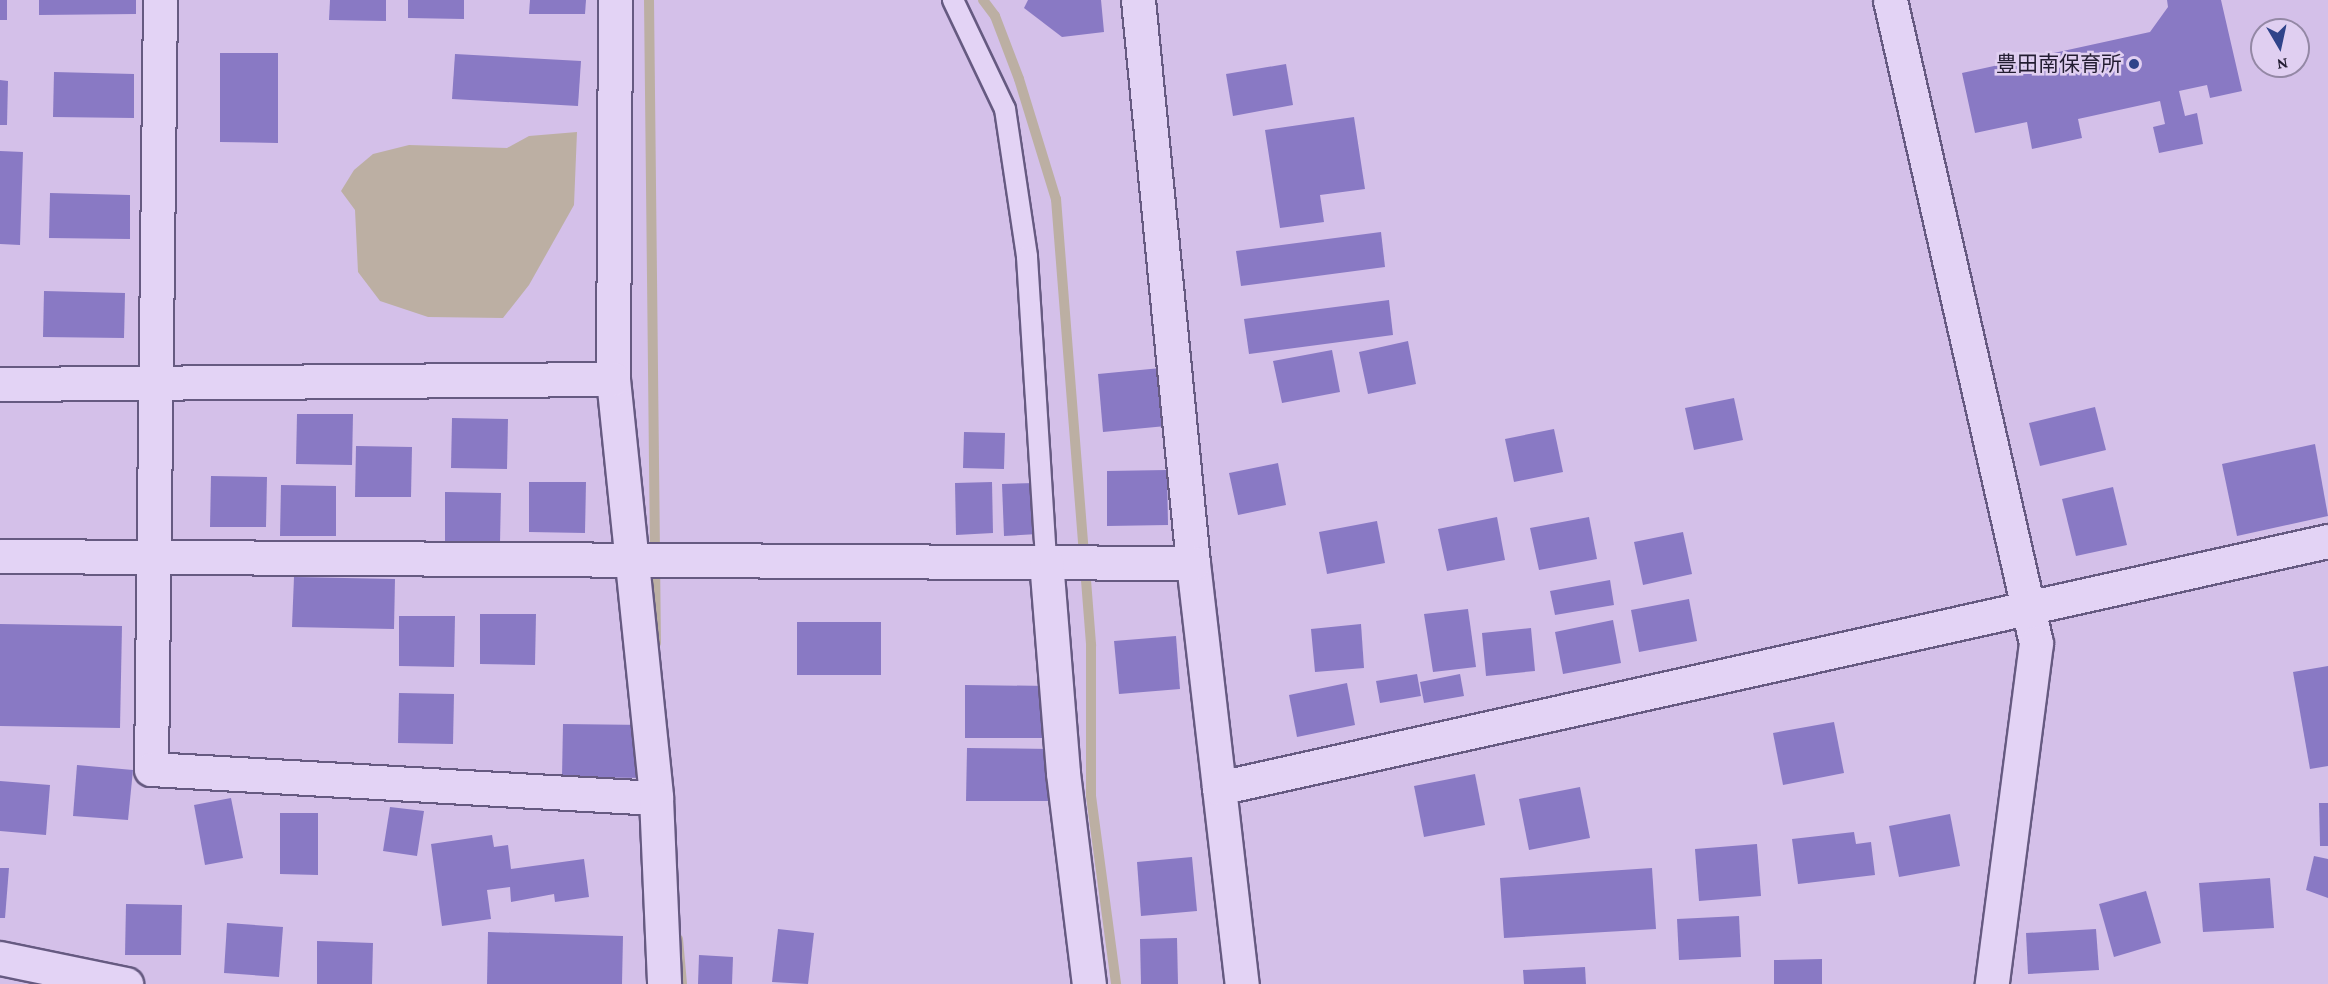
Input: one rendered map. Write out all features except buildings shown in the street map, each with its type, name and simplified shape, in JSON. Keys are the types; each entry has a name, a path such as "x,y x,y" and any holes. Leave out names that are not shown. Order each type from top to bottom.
{"street":[{"path":"160,0 151,769 656,798"},
{"path":"615,0 613,379 656,798 664,984"},
{"path":"1138,0 1193,563 1242,984"},
{"path":"1890,0 2036,643 1992,984"},
{"path":"0,384 613,379"},
{"path":"1219,788 2030,610 2328,541"},
{"path":"0,556 630,557 1193,563"},
{"path":"1046,561 1063,773 1089,984"},
{"path":"0,958 126,984"}],"lane":[{"path":"953,0 1005,109 1027,257 1046,561"}],"shaded area":[{"path":"577,132 574,205 529,285 503,318 428,317 380,301 358,272 355,210 341,191 354,170 373,154 409,145 507,148 529,136"}],"waterway":[{"path":"649,0 656,643"},
{"path":"983,0 995,16 1019,79 1056,199 1091,646 1091,796 1116,984"},
{"path":"678,939 682,984"}],"place":[{"name":"豊田南保育所","path":"2134,64"}]}
